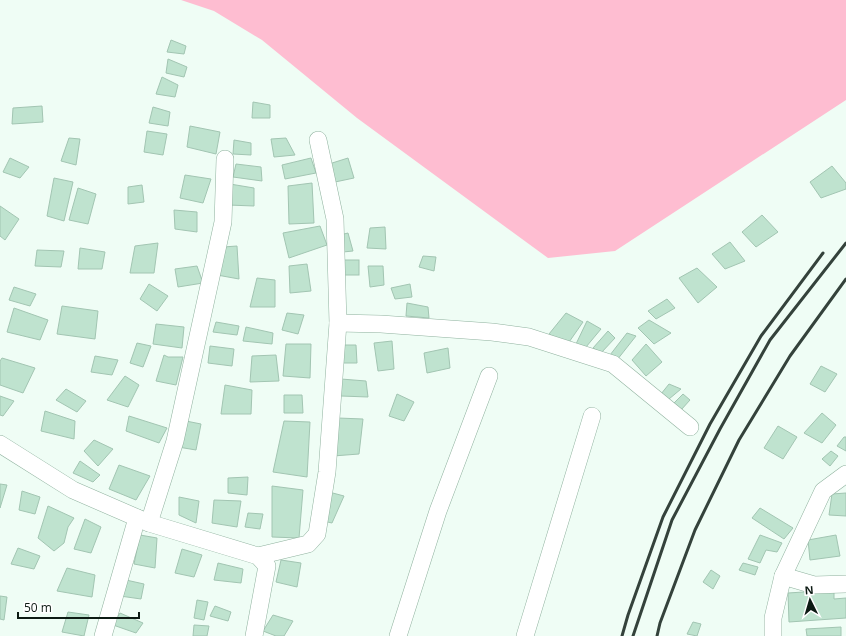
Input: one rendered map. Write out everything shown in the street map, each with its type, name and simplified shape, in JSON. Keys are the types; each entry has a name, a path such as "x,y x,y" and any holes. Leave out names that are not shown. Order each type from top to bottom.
{"street":[{"path":"258,556 308,544 317,534 327,472 338,323 335,219 318,140"},
{"path":"103,636 143,520 175,441 223,222 225,158"},
{"path":"338,323 477,330 529,337 613,364 690,427"},
{"path":"398,636 438,511 489,376"},
{"path":"525,636 592,416"},
{"path":"0,444 73,490 143,520 258,556 267,566 254,636"},
{"path":"773,636 773,618 783,576 823,491 846,474"},
{"path":"783,576 814,585 846,584"}],"shaded area":[{"path":"181,0 846,0 846,100 615,251 548,258 357,118 262,40 214,11"}],"building":[{"path":"171,40 186,46 184,54 167,52"},
{"path":"168,59 187,67 184,77 166,73"},
{"path":"162,77 178,85 175,97 156,94"},
{"path":"253,102 270,105 270,118 252,118"},
{"path":"42,106 43,122 12,124 13,108"},
{"path":"153,107 170,112 168,126 149,123"},
{"path":"190,126 220,132 216,154 187,147"},
{"path":"147,131 167,134 163,155 144,152"},
{"path":"69,138 80,139 76,165 61,161"},
{"path":"286,138 295,155 274,157 271,139"},
{"path":"234,140 251,143 251,155 233,154"},
{"path":"10,158 29,167 20,178 3,172"},
{"path":"311,158 316,173 285,179 282,165"},
{"path":"348,158 354,178 335,182 329,164"},
{"path":"236,164 261,167 262,181 233,177"},
{"path":"832,166 846,183 846,189 821,198 810,182"},
{"path":"185,175 211,179 203,203 180,198"},
{"path":"54,178 73,182 64,221 47,216"},
{"path":"312,183 314,223 289,224 288,186"},
{"path":"230,184 254,188 254,206 228,205"},
{"path":"142,185 144,202 128,204 128,187"},
{"path":"78,188 96,194 88,224 69,220"},
{"path":"0,206 19,219 5,240 0,236"},
{"path":"174,210 197,212 197,232 175,229"},
{"path":"762,215 778,232 756,247 742,232"},
{"path":"320,226 327,245 289,258 283,233"},
{"path":"385,227 386,249 367,248 370,228"},
{"path":"348,233 353,251 343,252 340,235"},
{"path":"730,242 745,261 725,269 712,254"},
{"path":"158,243 154,273 130,273 135,246"},
{"path":"237,246 239,279 217,275 223,247"},
{"path":"80,248 105,252 102,269 78,269"},
{"path":"37,250 64,251 61,267 35,266"},
{"path":"423,256 436,257 434,271 419,267"},
{"path":"341,260 359,260 359,275 341,275"},
{"path":"307,264 311,291 290,293 289,266"},
{"path":"197,266 203,283 178,287 175,269"},
{"path":"368,266 383,266 384,285 370,287"},
{"path":"697,268 717,287 698,303 679,278"},
{"path":"257,278 275,280 275,307 250,307"},
{"path":"149,284 168,296 157,311 140,299"},
{"path":"410,284 412,297 395,299 391,288"},
{"path":"14,287 36,294 30,306 9,300"},
{"path":"667,299 675,308 656,319 648,311"},
{"path":"407,303 428,307 429,318 406,316"},
{"path":"62,306 98,311 95,339 57,334"},
{"path":"14,308 48,320 40,340 7,332"},
{"path":"287,313 304,315 298,334 282,330"},
{"path":"566,313 583,322 567,345 549,334"},
{"path":"649,320 671,333 654,344 638,328"},
{"path":"587,321 601,329 586,347 576,344"},
{"path":"216,322 239,326 237,335 213,332"},
{"path":"156,324 184,327 182,348 153,344"},
{"path":"246,327 273,333 272,344 243,341"},
{"path":"608,331 615,338 601,353 593,348"},
{"path":"627,333 636,336 617,360 610,355"},
{"path":"392,341 394,369 378,371 374,343"},
{"path":"137,343 151,346 143,367 130,363"},
{"path":"286,344 311,344 310,378 283,376"},
{"path":"646,344 662,362 646,376 632,360"},
{"path":"343,345 356,345 357,363 342,363"},
{"path":"210,346 234,349 232,366 208,363"},
{"path":"448,348 450,368 427,373 424,353"},
{"path":"164,355 168,357 183,357 176,385 156,381"},
{"path":"276,355 279,381 250,382 252,356"},
{"path":"95,356 118,360 112,375 91,372"},
{"path":"2,358 35,368 23,393 0,385 0,361"},
{"path":"821,366 837,374 825,392 810,384"},
{"path":"125,376 139,385 128,407 107,400"},
{"path":"341,379 366,381 368,397 341,396"},
{"path":"669,384 681,389 669,399 661,394"},
{"path":"225,385 252,390 251,414 221,414"},
{"path":"66,389 86,401 77,412 56,400"},
{"path":"397,394 414,402 404,421 389,416"},
{"path":"683,394 690,400 681,410 672,405"},
{"path":"284,395 302,395 303,413 284,413"},
{"path":"0,396 14,401 3,416 0,415"},
{"path":"45,411 75,421 74,439 41,431"},
{"path":"822,413 836,425 822,443 804,433"},
{"path":"129,416 167,428 159,443 126,431"},
{"path":"338,418 363,419 359,454 333,456"},
{"path":"186,421 201,424 196,450 178,447"},
{"path":"284,421 310,422 307,477 273,472"},
{"path":"778,426 797,437 783,459 764,448"},
{"path":"844,437 846,437 846,451 837,446"},
{"path":"94,440 113,449 98,466 84,451"},
{"path":"831,451 838,456 830,466 822,459"},
{"path":"80,461 100,475 93,482 73,473"},
{"path":"119,465 150,476 136,500 109,489"},
{"path":"248,477 247,495 228,493 228,478"},
{"path":"0,484 7,485 0,508"},
{"path":"272,486 303,490 299,538 272,537"},
{"path":"22,491 40,497 35,514 19,510"},
{"path":"329,492 344,496 332,523 323,521"},
{"path":"846,493 846,516 829,515 832,494"},
{"path":"179,497 199,501 196,523 179,515"},
{"path":"214,500 241,501 237,527 212,523"},
{"path":"48,506 74,518 68,527 64,543 54,551 38,538"},
{"path":"760,508 793,528 784,539 752,518"},
{"path":"248,513 263,514 260,529 245,527"},
{"path":"85,519 101,527 91,553 74,549"},
{"path":"140,535 157,538 155,568 134,564"},
{"path":"760,535 782,543 777,552 766,550 760,563 748,559"},
{"path":"836,535 840,556 810,560 808,540"},
{"path":"18,548 40,556 34,569 11,564"},
{"path":"182,549 202,555 194,577 175,573"},
{"path":"281,560 301,563 297,587 276,582"},
{"path":"218,563 243,569 241,583 214,580"},
{"path":"743,563 758,567 755,575 739,570"},
{"path":"67,568 95,575 92,597 57,591"},
{"path":"711,570 720,576 713,589 703,582"},
{"path":"126,580 144,584 141,599 120,596"},
{"path":"834,590 834,599 846,598 846,618 789,622 788,593"},
{"path":"0,596 7,597 4,620 0,619"},
{"path":"197,600 208,602 204,620 194,618"},
{"path":"215,606 231,612 228,621 210,616"},
{"path":"68,612 89,615 84,636 62,632"},
{"path":"120,613 143,623 136,633 113,625"},
{"path":"273,615 293,621 284,636 276,636 263,631"},
{"path":"693,622 701,624 697,636 687,634"},
{"path":"194,625 209,626 207,636 193,636"},
{"path":"841,627 841,636 807,636 806,629"}],"railway":[{"path":"633,636 672,520 720,429 770,340 846,243"},
{"path":"622,636 663,517 710,424 761,336 823,253"},
{"path":"657,636 660,623 695,530 739,440 790,356 846,279"}]}
